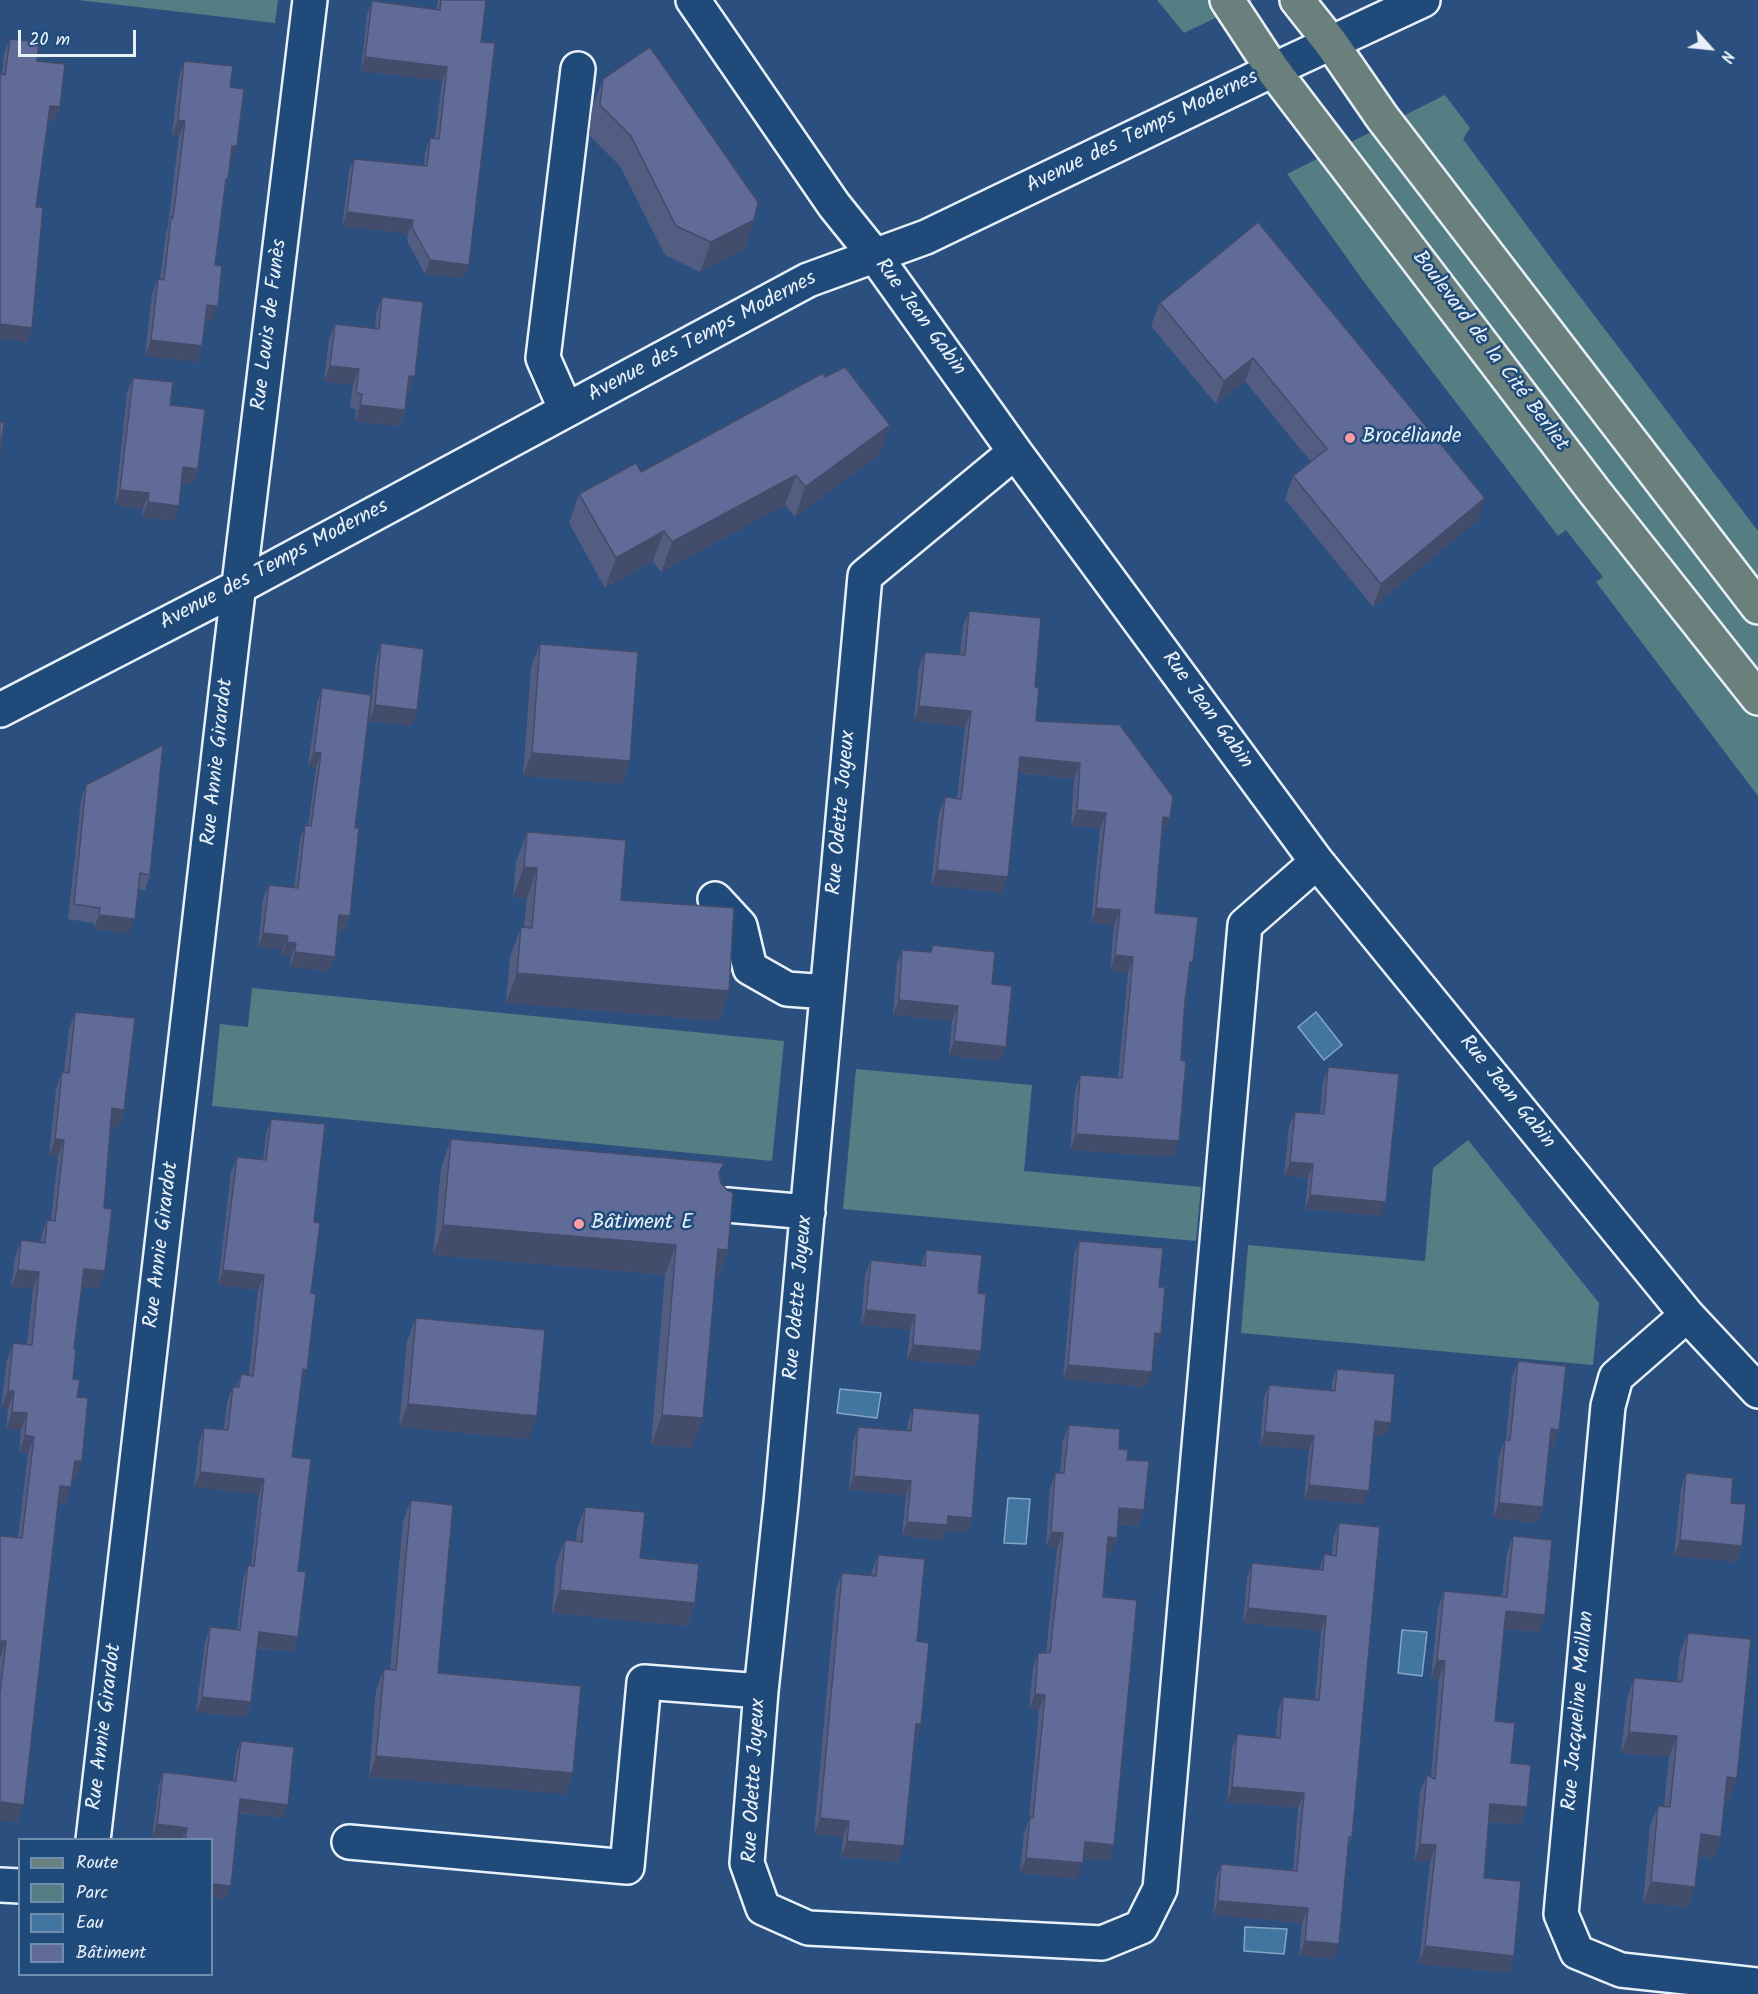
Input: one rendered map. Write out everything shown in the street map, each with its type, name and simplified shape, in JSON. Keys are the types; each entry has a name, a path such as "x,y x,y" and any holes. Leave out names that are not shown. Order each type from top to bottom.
{"main road":[{"name":"Boulevard de la Cité Berliet","path":"1227,0 1273,70 1594,491 1758,698"},
{"path":"1297,0 1331,42 1382,117 1758,607"}],"street":[{"name":"Rue Louis de Funès","path":"231,650 310,0"},
{"name":"Rue Jean Gabin","path":"693,0 834,205 875,256 1317,862 1687,1315 1758,1391"},
{"name":"Avenue des Temps Modernes","path":"0,710 240,586 808,280 926,237 1423,0"},
{"path":"566,410 543,358 578,69"},
{"name":"Rue Odette Joyeux","path":"1016,452 865,576 747,1863 763,1908 808,1928 1102,1943 1141,1927 1160,1889 1245,925 1317,862"},
{"name":"Rue Annie Girardot","path":"93,1838 231,650"},
{"path":"716,899 740,926 750,968 787,989 827,992"},
{"path":"727,1205 808,1212"},
{"name":"Rue Jacqueline Maillan","path":"1687,1315 1616,1377 1608,1406 1561,1914 1577,1952 1621,1970 1758,1985"},
{"path":"349,1842 627,1867 644,1682 761,1691"},
{"path":"0,1885 18,1886"}],"green space":[{"path":"78,0 278,0 275,23"},
{"path":"1157,0 1253,0 1184,33"},
{"path":"1445,95 1470,128 1463,139 1758,531 1758,796 1596,582 1603,577 1566,530 1558,536 1364,282 1287,174"},
{"path":"252,988 784,1041 772,1161 212,1106 220,1024 248,1027"},
{"path":"856,1069 1032,1085 1024,1171 1201,1187 1196,1241 843,1209"},
{"path":"1468,1140 1599,1303 1593,1365 1241,1333 1248,1245 1425,1261 1433,1168"}],"water":[{"path":"1316,1012 1342,1045 1324,1060 1298,1027"},
{"path":"840,1389 881,1393 877,1418 837,1413"},
{"path":"1008,1498 1030,1499 1026,1544 1004,1543"},
{"path":"1402,1630 1427,1632 1422,1676 1398,1673"},
{"path":"1245,1927 1287,1929 1284,1954 1244,1951"}],"building":[{"path":"441,0 486,0 481,42 495,43 469,265 430,260 412,227 413,220 347,212 354,159 427,166 430,138 439,139 447,67 365,57 372,1 440,10"},
{"path":"10,39 39,42 37,61 65,64 60,107 50,106 36,207 43,207 32,328 0,324 0,74 5,75"},
{"path":"650,47 758,202 754,220 711,242 676,226 631,136 600,105 603,79"},
{"path":"184,61 233,66 230,87 244,89 237,146 232,146 228,179 226,179 215,265 222,266 218,306 207,305 202,346 151,340 158,279 164,280 185,121 178,120"},
{"name":"Brocéliande","path":"1258,222 1485,498 1381,584 1293,476 1327,449 1253,358 1224,381 1160,303"},
{"path":"382,297 423,302 415,376 409,376 405,410 360,405 362,394 356,393 359,369 330,366 335,324 379,329"},
{"path":"845,367 890,425 805,487 796,475 672,542 664,531 616,558 579,494 636,463 641,472 823,373 825,377"},
{"path":"133,378 173,382 170,405 205,409 198,469 183,467 179,506 148,502 149,493 120,490"},
{"path":"0,422 4,422 0,456"},
{"path":"969,611 1041,618 1035,687 1039,687 1036,721 1120,725 1173,797 1170,818 1163,817 1155,913 1198,917 1193,962 1190,962 1185,1001 1181,1060 1186,1061 1179,1141 1076,1134 1080,1075 1122,1078 1133,957 1115,955 1120,910 1096,908 1106,813 1077,810 1080,763 1020,757 1008,877 937,870 945,797 961,799 971,711 919,706 925,652 965,655"},
{"path":"381,643 424,649 417,710 375,705"},
{"path":"540,644 638,652 630,761 532,753"},
{"path":"322,688 371,695 355,828 359,828 350,916 339,915 335,957 295,952 296,943 287,942 288,936 263,933 269,885 298,888 305,825 311,826 321,753 314,752"},
{"path":"163,745 150,875 140,873 135,919 99,915 100,908 74,904 86,785"},
{"path":"527,832 626,840 621,900 734,908 729,991 517,973 521,927 532,928 537,868 524,867"},
{"path":"933,945 995,952 992,984 1012,986 1006,1047 954,1041 958,1006 899,1000 902,950 931,952"},
{"path":"75,1012 135,1018 124,1110 112,1108 104,1208 112,1209 105,1271 84,1269 74,1349 76,1350 73,1379 80,1380 77,1397 88,1398 82,1461 75,1461 71,1487 60,1486 24,1805 0,1802 0,1693 6,1641 0,1641 0,1536 22,1538 34,1437 25,1435 27,1413 12,1412 14,1391 8,1391 13,1343 32,1345 39,1272 18,1270 21,1240 45,1243 47,1220 55,1221 64,1140 55,1139 62,1072 69,1073"},
{"path":"1328,1067 1399,1074 1386,1202 1310,1195 1313,1164 1290,1162 1295,1112 1324,1114"},
{"path":"271,1119 325,1124 314,1222 320,1223 311,1293 316,1294 307,1370 303,1369 292,1457 311,1459 298,1571 306,1572 298,1637 259,1632 251,1702 202,1697 210,1627 240,1630 248,1565 254,1566 264,1479 200,1472 204,1428 228,1430 233,1387 239,1387 241,1374 253,1376 264,1275 223,1270 237,1157 266,1160"},
{"path":"451,1139 724,1163 719,1173 721,1183 733,1193 728,1250 718,1249 703,1418 662,1415 676,1245 443,1225"},
{"path":"1079,1241 1163,1248 1159,1287 1165,1287 1161,1334 1155,1333 1152,1372 1068,1365"},
{"path":"926,1250 982,1255 978,1293 986,1294 981,1351 913,1345 915,1315 866,1310 871,1260 925,1266"},
{"path":"416,1318 545,1330 537,1416 408,1404"},
{"path":"1518,1361 1566,1366 1559,1430 1551,1429 1543,1507 1499,1503 1505,1440 1510,1440"},
{"path":"1337,1369 1395,1374 1391,1423 1375,1421 1369,1491 1309,1485 1314,1436 1265,1432 1269,1385 1335,1391"},
{"path":"913,1408 980,1414 972,1518 948,1516 947,1525 907,1522 911,1481 854,1476 858,1427 911,1431"},
{"path":"1069,1425 1120,1429 1119,1449 1128,1450 1127,1460 1149,1461 1144,1510 1119,1508 1117,1538 1108,1537 1103,1597 1137,1600 1114,1845 1085,1842 1083,1863 1026,1858 1030,1817 1033,1818 1045,1695 1035,1694 1038,1653 1050,1653 1063,1533 1051,1532 1055,1473 1064,1473"},
{"path":"1686,1473 1733,1478 1731,1503 1746,1504 1742,1546 1680,1540"},
{"path":"411,1500 453,1505 438,1673 581,1686 573,1773 376,1756 384,1669 396,1670"},
{"path":"585,1507 645,1512 640,1558 699,1564 695,1603 560,1590 565,1540 582,1542"},
{"path":"1339,1523 1380,1527 1352,1837 1349,1837 1339,1944 1305,1941 1308,1908 1218,1901 1221,1864 1297,1871 1304,1793 1232,1787 1237,1734 1280,1738 1283,1697 1319,1700 1326,1616 1248,1608 1252,1563 1323,1570 1324,1554 1336,1556"},
{"path":"1513,1536 1552,1540 1545,1615 1506,1611 1495,1721 1515,1723 1511,1763 1531,1765 1527,1807 1490,1804 1484,1878 1521,1881 1514,1956 1425,1946 1436,1845 1420,1844 1427,1775 1435,1779 1445,1661 1437,1660 1444,1591 1507,1597"},
{"path":"878,1555 925,1559 917,1641 929,1643 921,1724 916,1724 904,1846 847,1841 849,1821 820,1818 842,1573 876,1576"},
{"path":"1688,1633 1751,1639 1737,1778 1727,1777 1721,1837 1701,1834 1695,1887 1651,1882 1658,1806 1670,1807 1677,1736 1629,1732 1634,1678 1682,1682"},
{"path":"241,1741 294,1747 288,1805 240,1799 231,1886 213,1884 213,1838 185,1838 187,1828 157,1824 163,1772 236,1781"}],"place":[{"name":"Brocéliande","path":"1350,438"},
{"name":"Bâtiment E","path":"579,1224"}]}
